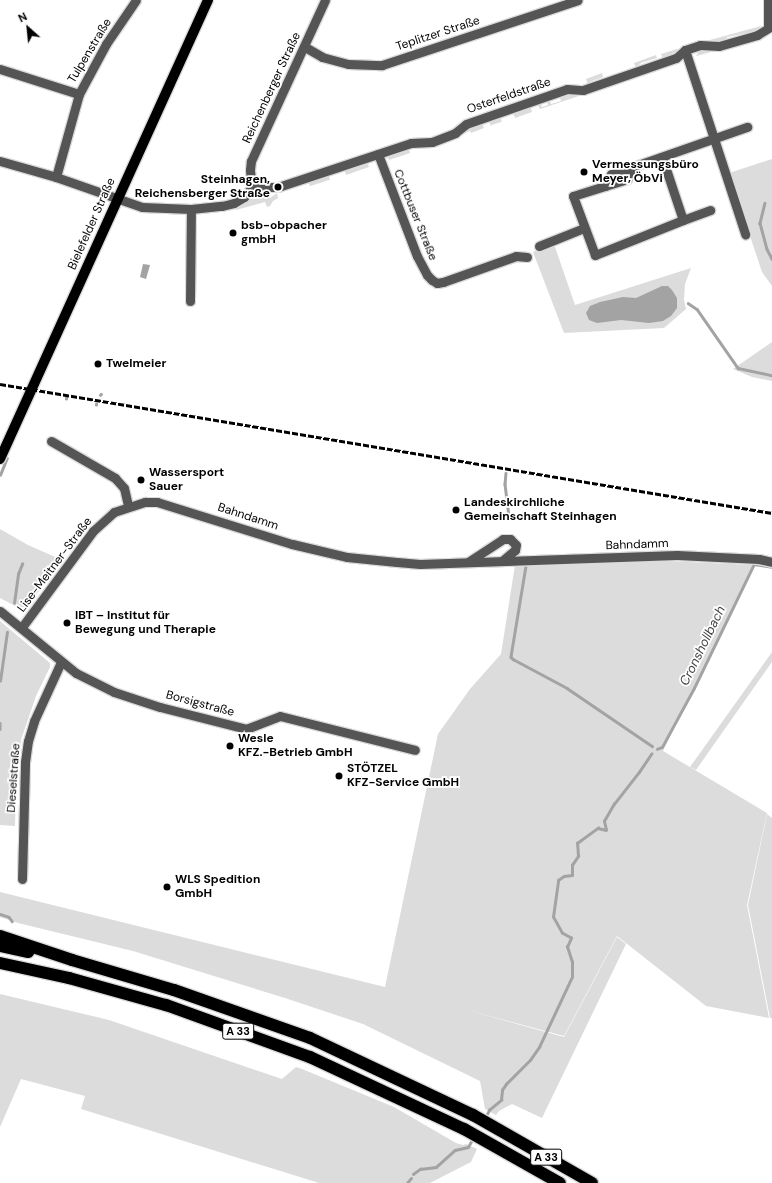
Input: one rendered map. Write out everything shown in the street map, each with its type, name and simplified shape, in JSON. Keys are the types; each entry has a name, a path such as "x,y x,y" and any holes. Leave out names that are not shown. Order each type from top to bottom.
{"highway":[{"path":"0,936 72,960"},
{"name":"A 33","path":"0,946 72,960 174,990 310,1038 473,1115 592,1183"},
{"name":"A 33","path":"0,963 69,978 166,1005 310,1057 464,1128 560,1183"}],"main road":[{"name":"Bielefelder Straße","path":"0,459 208,0"}],"street":[{"name":"Tulpenstraße","path":"56,177 79,94 106,44 136,0"},
{"name":"Reichenberger Straße","path":"252,187 250,170 251,161 305,47 325,0"},
{"name":"Teplitzer Straße","path":"305,47 322,57 348,64 382,65 578,0"},
{"path":"768,0 770,27"},
{"name":"Osterfeldstraße","path":"252,187 278,187 411,143 432,142 455,133 466,124 567,89 583,90 676,58 685,50 700,45 719,46 757,35 770,27"},
{"path":"685,50 745,234"},
{"name":"Tulpenstraße","path":"0,69 79,94"},
{"path":"710,210 595,255 573,196 627,179 635,166 747,127"},
{"name":"Cottbuser Straße","path":"378,154 417,256 427,275 432,280 437,283 443,282 516,256 527,257"},
{"path":"662,157 683,220"},
{"path":"0,161 56,177 142,207 191,209 222,206 234,203 244,197 252,187"},
{"path":"190,301 191,209"},
{"path":"539,246 584,228"},
{"path":"51,441 115,478 124,488 128,506"},
{"name":"Bahndamm","path":"128,506 145,502 157,502 292,544 348,557 420,564 677,555 759,559 772,562"},
{"name":"Lise-Meitner-Straße","path":"22,627 93,531 114,512 128,506"},
{"path":"467,562 503,539 510,539 516,545 515,550 502,561"},
{"name":"Borsigstraße","path":"0,611 22,627 61,662 76,673 114,692 246,729 280,716 415,750"},
{"name":"Dieselstraße","path":"22,879 25,762 28,741 34,721 61,662"}],"shaded area":[{"path":"761,26 758,30 749,35 747,33 727,37 726,40 718,42 710,40"},
{"path":"677,49 679,50 663,59 661,54"},
{"path":"700,49 719,50 696,56"},
{"path":"656,55 657,58 641,63 636,68 634,63"},
{"path":"602,73 603,77 592,81 588,85 586,79"},
{"path":"565,93 577,94 579,96 540,109 537,103 540,102 542,107 548,105 546,100 549,99 551,104 561,101 559,95"},
{"path":"530,105 532,112 515,118 513,113"},
{"path":"500,116 502,122 490,125 489,120"},
{"path":"482,123 484,128 471,133 470,131 465,133 463,130 477,126"},
{"path":"408,147 410,153 389,160 387,156 401,152 403,148"},
{"path":"772,159 772,286 762,272 729,173"},
{"path":"367,160 369,167 346,175 345,171 359,166 361,162"},
{"path":"328,174 330,180 310,186 308,180"},
{"path":"267,192 270,198 277,193 278,198 273,201 270,206 267,207 265,202 236,210 235,207 252,195"},
{"path":"554,244 575,305 691,268 685,284 684,300 686,309 664,328 564,333 533,252"},
{"path":"143,264 150,265 146,279 140,277"},
{"path":"662,286 668,286 677,298 677,308 671,316 663,321 649,323 621,320 597,323 589,320 586,313 590,306 600,302 623,297 636,298"},
{"path":"772,342 772,381 752,377 733,369"},
{"path":"0,529 28,545 62,560 29,604 25,607 17,607 0,598"},
{"path":"645,560 754,565 663,751 767,813 747,905 769,1018 706,1006 617,936 564,1036 460,1008 564,1037 617,937 626,944 542,1118 512,1104 499,1111 496,1115 485,1109 480,1081 363,1024 133,951 18,923 0,917 0,892 385,987 438,734 470,689 501,654 515,565"},
{"path":"0,621 50,663 50,667 36,696 21,740 16,785 15,826 0,825"},
{"path":"772,652 772,662 696,770 690,767"},
{"path":"767,814 772,818 772,1018 770,1018 748,905"},
{"path":"0,994 109,1020 282,1079 296,1067 394,1107 456,1143 463,1145 466,1144 477,1149 471,1162 430,1183 319,1183 81,1109 85,1096 21,1079 0,1127"}],"waterway":[{"name":"Cronshollbach","path":"765,203 760,223 767,249 772,259"},
{"path":"688,303 697,309 738,368 772,375"},
{"path":"0,475 7,458"},
{"path":"506,473 505,484 509,515"},
{"path":"14,603 18,574 22,564"},
{"name":"Cronshollbach","path":"657,749 662,747 694,688 754,564 772,567"},
{"path":"526,566 511,657 567,688 652,746"},
{"path":"0,681 7,632"},
{"path":"0,723 0,729"},
{"name":"Cronshollbach","path":"485,1118 489,1110 501,1100 502,1090 506,1084 530,1060 539,1047 572,977 572,962 567,947 571,938 562,933 553,917 558,880 564,876 572,875 572,865 578,856 577,843 598,828 606,830 604,821 614,804 651,754"},
{"path":"0,914 9,917 12,921"},
{"name":"Cronshollbach","path":"413,1174 420,1169 436,1167 455,1150 468,1147 473,1138"},
{"name":"Cronshollbach","path":"407,1183 411,1178"}],"railway":[{"path":"0,384 772,513"}],"place":[{"name":"Vermessungsbüro Meyer, ÖbVi","path":"584,172"},
{"name":"Steinhagen, Reichensberger Straße","path":"278,187"},
{"name":"bsb-obpacher gmbH","path":"233,233"},
{"name":"Twelmeier","path":"98,364"},
{"name":"Wassersport Sauer","path":"141,480"},
{"name":"Landeskirchliche Gemeinschaft Steinhagen","path":"456,510"},
{"name":"IBT – Institut für Bewegung und Therapie","path":"67,623"},
{"name":"Wesle KFZ.-Betrieb GmbH","path":"230,746"},
{"name":"STÖTZEL KFZ-Service GmbH","path":"339,776"},
{"name":"WLS Spedition GmbH","path":"167,887"}]}
